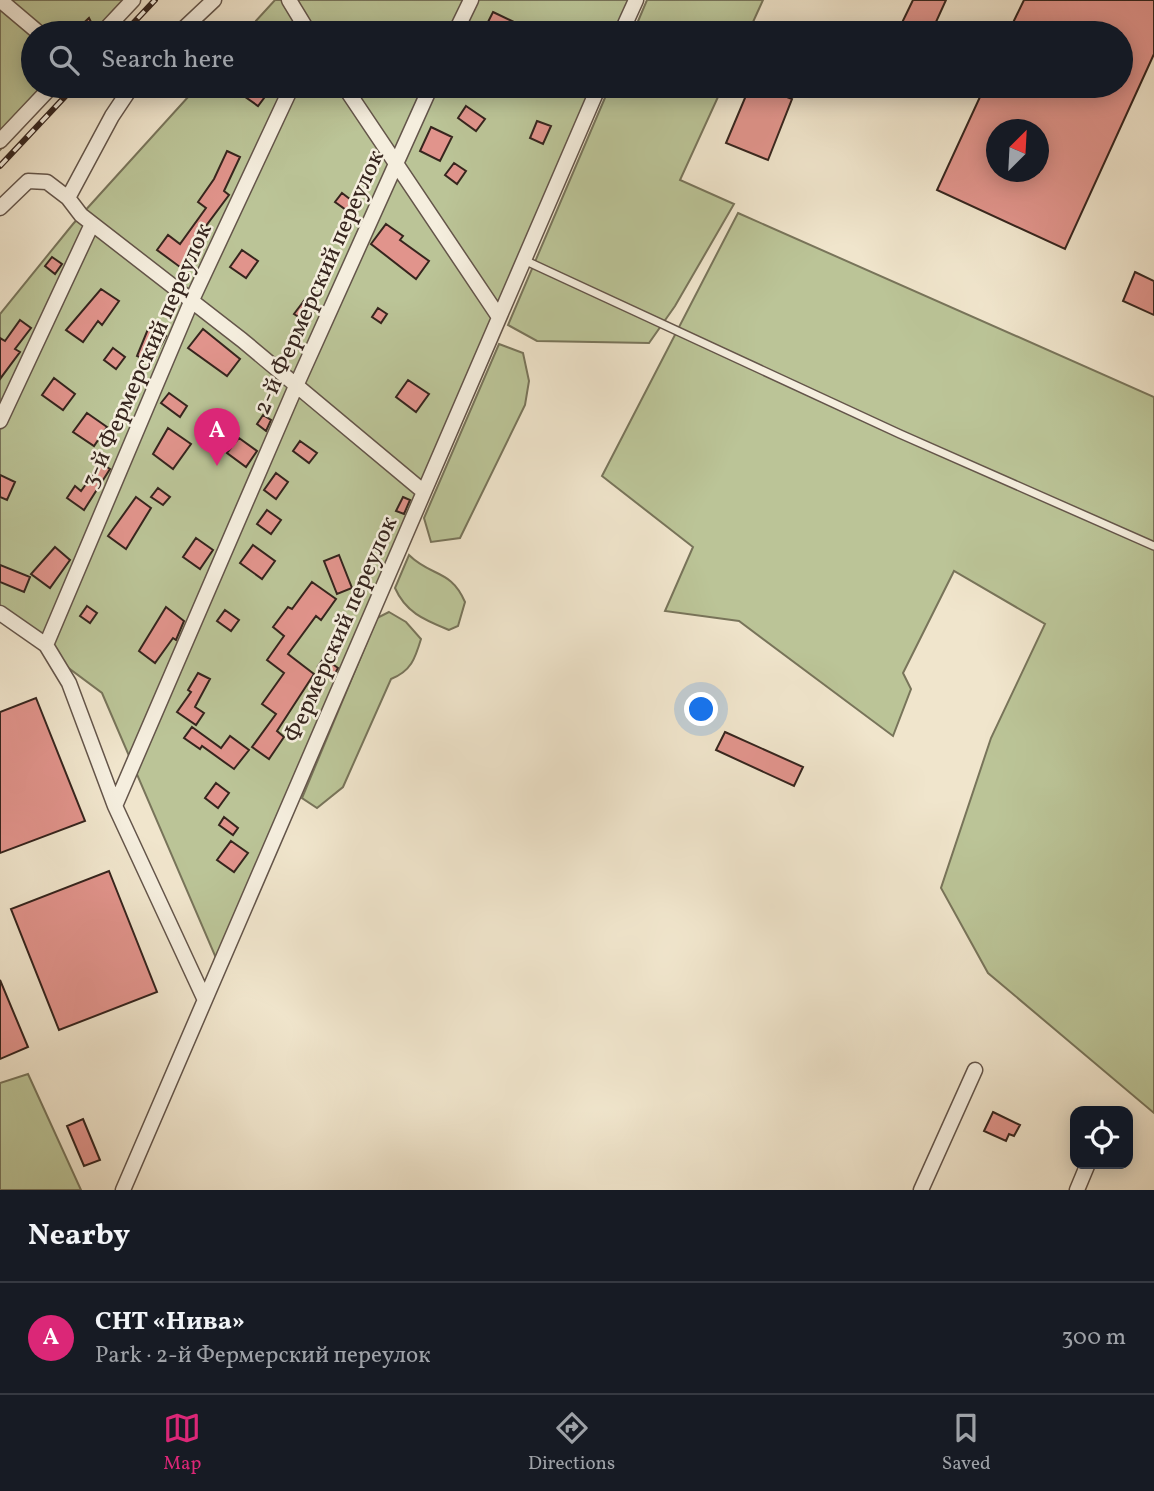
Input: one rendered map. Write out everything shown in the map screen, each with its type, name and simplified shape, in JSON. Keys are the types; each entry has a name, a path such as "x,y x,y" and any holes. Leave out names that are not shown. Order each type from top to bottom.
{"street":[{"path":"114,21 134,0"},
{"path":"191,21 214,0"},
{"path":"289,0 302,21"},
{"path":"461,21 471,0"},
{"path":"626,21 636,0"},
{"path":"1,1 25,21"},
{"path":"0,141 41,98"},
{"path":"68,198 124,98"},
{"name":"3-й Фермерский переулок","path":"46,645 191,302 286,98"},
{"path":"352,98 499,317"},
{"name":"2-й Фермерский переулок","path":"115,806 296,386 426,98"},
{"name":"Фермерский переулок","path":"124,1190 204,998 594,98"},
{"path":"0,208 28,181 47,182 68,198 92,224 424,492"},
{"path":"0,421 92,224"},
{"path":"0,613 46,645 69,683 115,806 204,998"},
{"path":"921,1190 975,1070"},
{"path":"1077,1190 1086,1169"}],"lane":[{"path":"524,260 900,434 1154,546"}],"green space":[{"path":"0,0 140,0 120,21 21,21 21,98 49,98 0,150"},
{"path":"275,0 635,0 626,21 256,21"},
{"path":"647,0 763,0 753,21 638,21"},
{"path":"187,98 593,98 219,965 102,693 0,617 0,314 73,224"},
{"path":"605,98 718,98 680,180 734,204 675,306 649,343 537,341 508,325"},
{"path":"738,213 1154,397 1154,1113 988,973 941,888 991,738 1045,624 954,571 903,673 911,689 893,736 739,621 665,611 693,547 602,476"},
{"path":"499,344 523,353 529,381 525,405 460,538 431,542 424,518"},
{"path":"409,555 447,578 459,591 465,602 458,626 449,630 424,619 399,597 395,588"},
{"path":"389,612 406,622 421,639 417,653 408,668 391,679 343,787 317,808 302,798 377,618"},
{"path":"28,1074 81,1190 0,1190 0,1083"}],"building":[{"path":"913,0 946,0 936,21 903,21"},
{"path":"1024,0 1154,0 1154,54 1065,249 937,190 979,98 1133,98 1133,21 1014,21"},
{"path":"493,12 512,21 488,21"},
{"path":"247,98 264,98 258,106"},
{"path":"745,98 792,99 768,160 726,143"},
{"path":"466,106 485,119 476,131 458,118"},
{"path":"537,121 551,126 543,144 530,138"},
{"path":"431,127 452,137 440,161 420,151"},
{"path":"227,151 240,157 224,191 229,195 206,226 212,229 180,267 157,250 168,235 180,244 206,208 198,202 214,179"},
{"path":"454,163 466,171 457,184 445,175"},
{"path":"342,193 355,203 349,212 335,202"},
{"path":"386,224 403,236 400,240 429,261 416,279 371,244"},
{"path":"242,250 258,261 246,278 230,267"},
{"path":"52,257 62,264 55,274 45,266"},
{"path":"1135,272 1154,281 1154,315 1123,301"},
{"path":"101,289 119,301 102,325 98,321 83,342 66,330"},
{"path":"306,298 318,306 306,322 294,314"},
{"path":"378,308 387,314 381,323 372,317"},
{"path":"20,320 31,328 15,349 20,352 0,379 0,338 5,341"},
{"path":"148,329 166,336 152,362 137,356"},
{"path":"203,329 240,359 227,376 188,348"},
{"path":"113,348 125,357 116,369 104,360"},
{"path":"54,378 75,394 63,410 42,395"},
{"path":"408,380 429,394 416,412 396,397"},
{"path":"169,393 187,406 180,417 161,403"},
{"path":"87,413 107,427 94,446 73,432"},
{"path":"263,415 271,420 266,431 257,424"},
{"path":"168,428 191,444 173,469 153,454"},
{"path":"239,438 257,451 246,467 227,453"},
{"path":"300,441 317,453 309,463 293,451"},
{"path":"101,463 110,469 84,510 67,498 75,486 81,491"},
{"path":"276,473 288,482 276,499 264,490"},
{"path":"0,475 15,482 7,500 0,497"},
{"path":"158,488 170,497 163,505 151,497"},
{"path":"136,497 151,508 126,549 108,536"},
{"path":"403,497 410,500 404,514 396,511"},
{"path":"267,510 281,520 271,534 257,524"},
{"path":"196,538 213,550 200,569 183,557"},
{"path":"253,545 275,561 262,579 240,563"},
{"path":"55,547 70,560 50,588 31,574"},
{"path":"339,555 352,588 337,594 324,561"},
{"path":"0,565 30,577 24,592 0,582"},
{"path":"312,582 336,599 321,620 316,616 288,654 314,674 277,731 284,737 269,759 252,747 276,714 262,704 284,673 267,660 284,636 273,627 288,607 292,609"},
{"path":"87,606 97,613 90,623 80,616"},
{"path":"166,607 184,621 176,640 173,638 155,663 139,651"},
{"path":"225,610 239,620 231,631 217,621"},
{"path":"324,658 338,668 333,677 318,666"},
{"path":"198,673 210,679 195,707 204,713 196,725 177,712 191,692 188,690"},
{"path":"36,698 85,821 0,853 0,712"},
{"path":"192,727 221,748 230,736 249,750 234,769 202,746 200,749 184,738"},
{"path":"725,732 803,767 794,786 716,750"},
{"path":"216,783 229,793 218,808 205,798"},
{"path":"224,817 238,828 233,835 219,825"},
{"path":"231,841 248,853 234,872 217,860"},
{"path":"109,871 157,992 59,1030 11,909"},
{"path":"0,980 28,1047 0,1059"},
{"path":"993,1112 1020,1125 1014,1136 1009,1134 1006,1141 984,1131"},
{"path":"83,1119 100,1160 84,1166 67,1126"}],"railway":[{"path":"135,21 155,0"},
{"path":"0,166 64,98"}],"place":[{"name":"СНТ «Нива»","path":"217,466"}]}
